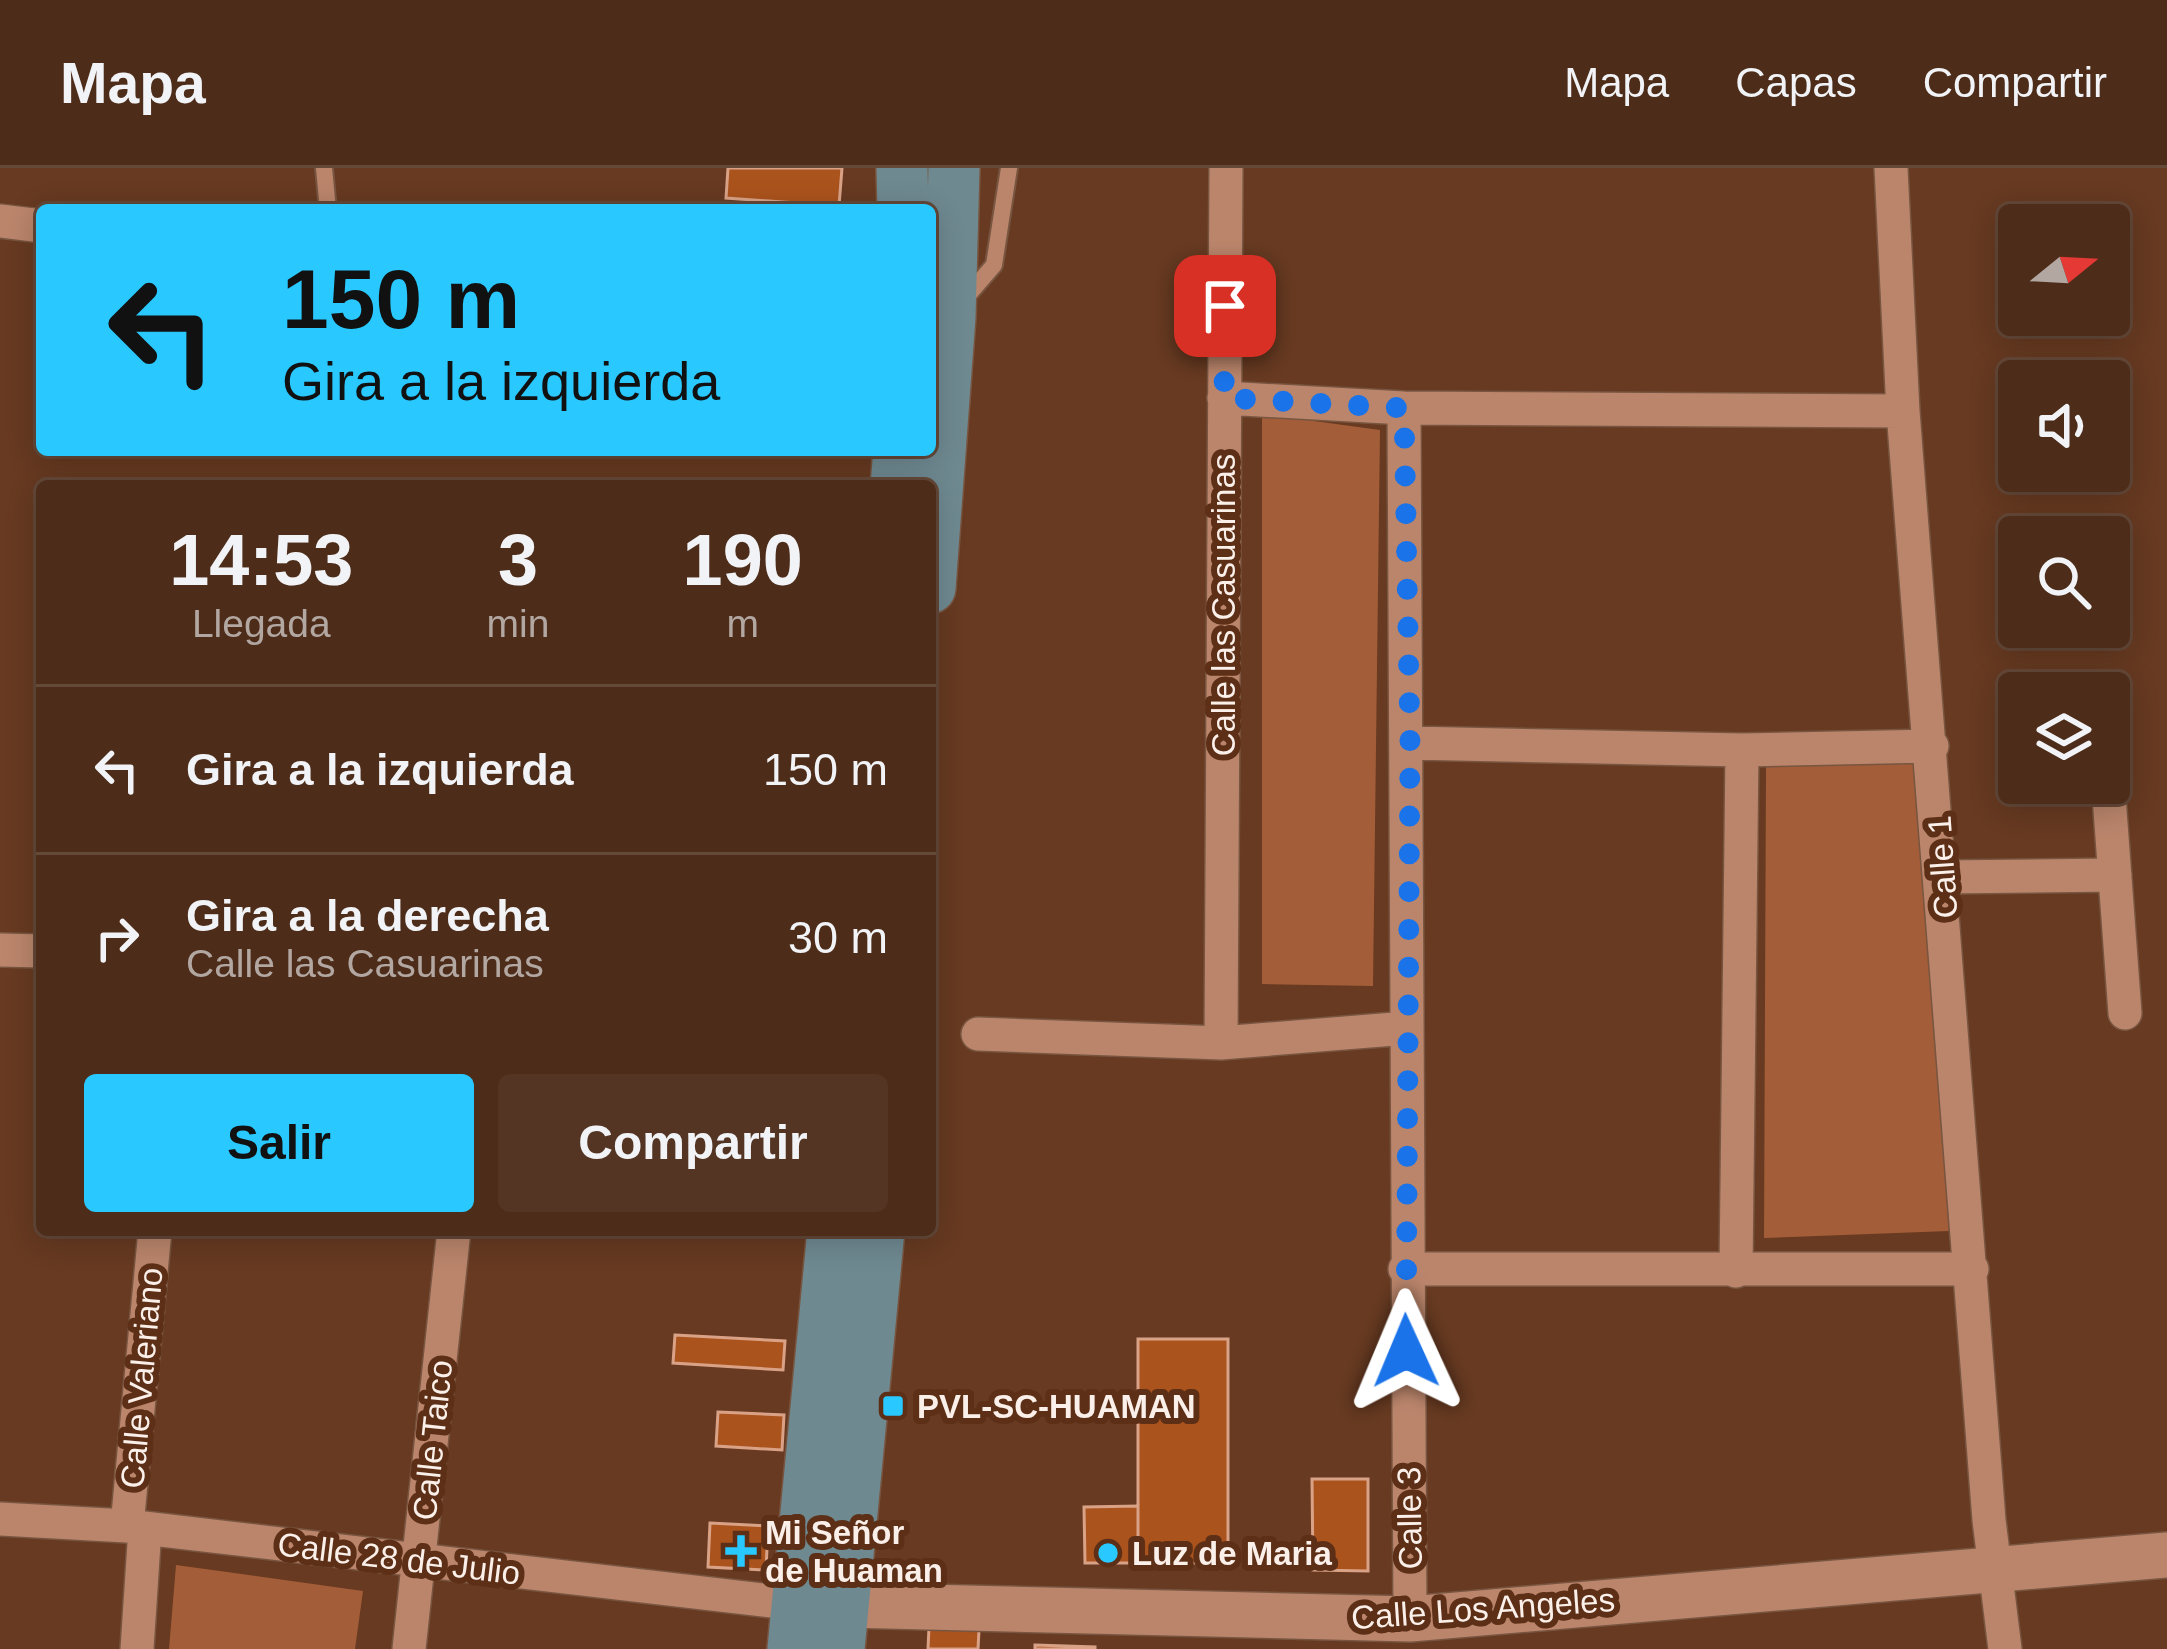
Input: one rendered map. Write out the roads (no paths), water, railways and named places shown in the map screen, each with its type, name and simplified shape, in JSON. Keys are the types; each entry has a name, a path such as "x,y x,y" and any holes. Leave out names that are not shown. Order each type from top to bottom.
{"main road":[{"path":"902,168 903,204"},
{"path":"936,507 950,317 954,168"},
{"path":"818,1627 833,1236"},
{"path":"818,1627 878,1236"}],"street":[{"name":"Calle las Casuarinas","path":"1221,1042 1226,168"},
{"name":"Calle 1","path":"1891,168 1903,411 2005,1649"},
{"path":"0,220 36,225"},
{"path":"1224,398 1404,408 1903,411"},
{"name":"Calle 3","path":"1404,408 1410,743 1405,1269 1410,1619"},
{"path":"1410,743 1742,750 1932,746"},
{"path":"1736,1271 1742,750"},
{"path":"2109,804 2125,1013"},
{"path":"1943,877 2114,875"},
{"path":"0,950 36,951"},
{"path":"978,1034 1221,1042 1407,1028"},
{"name":"Calle Valeriano","path":"137,1649 136,1527 154,1236"},
{"name":"Calle Taico","path":"409,1649 453,1236"},
{"path":"1405,1269 1972,1269"},
{"name":"Calle 28 de Julio","path":"0,1520 136,1527 420,1560 818,1627"},
{"name":"Calle Los Angeles","path":"818,1627 1410,1619 2167,1555"}],"lane":[{"path":"324,168 327,204"},
{"path":"950,317 994,265 1009,168"}],"place":[{"name":"PVL-SC-HUAMAN","path":"893,1406"},
{"name":"Mi Señor de Huaman","path":"741,1551"},
{"name":"Luz de Maria","path":"1108,1553"}]}
